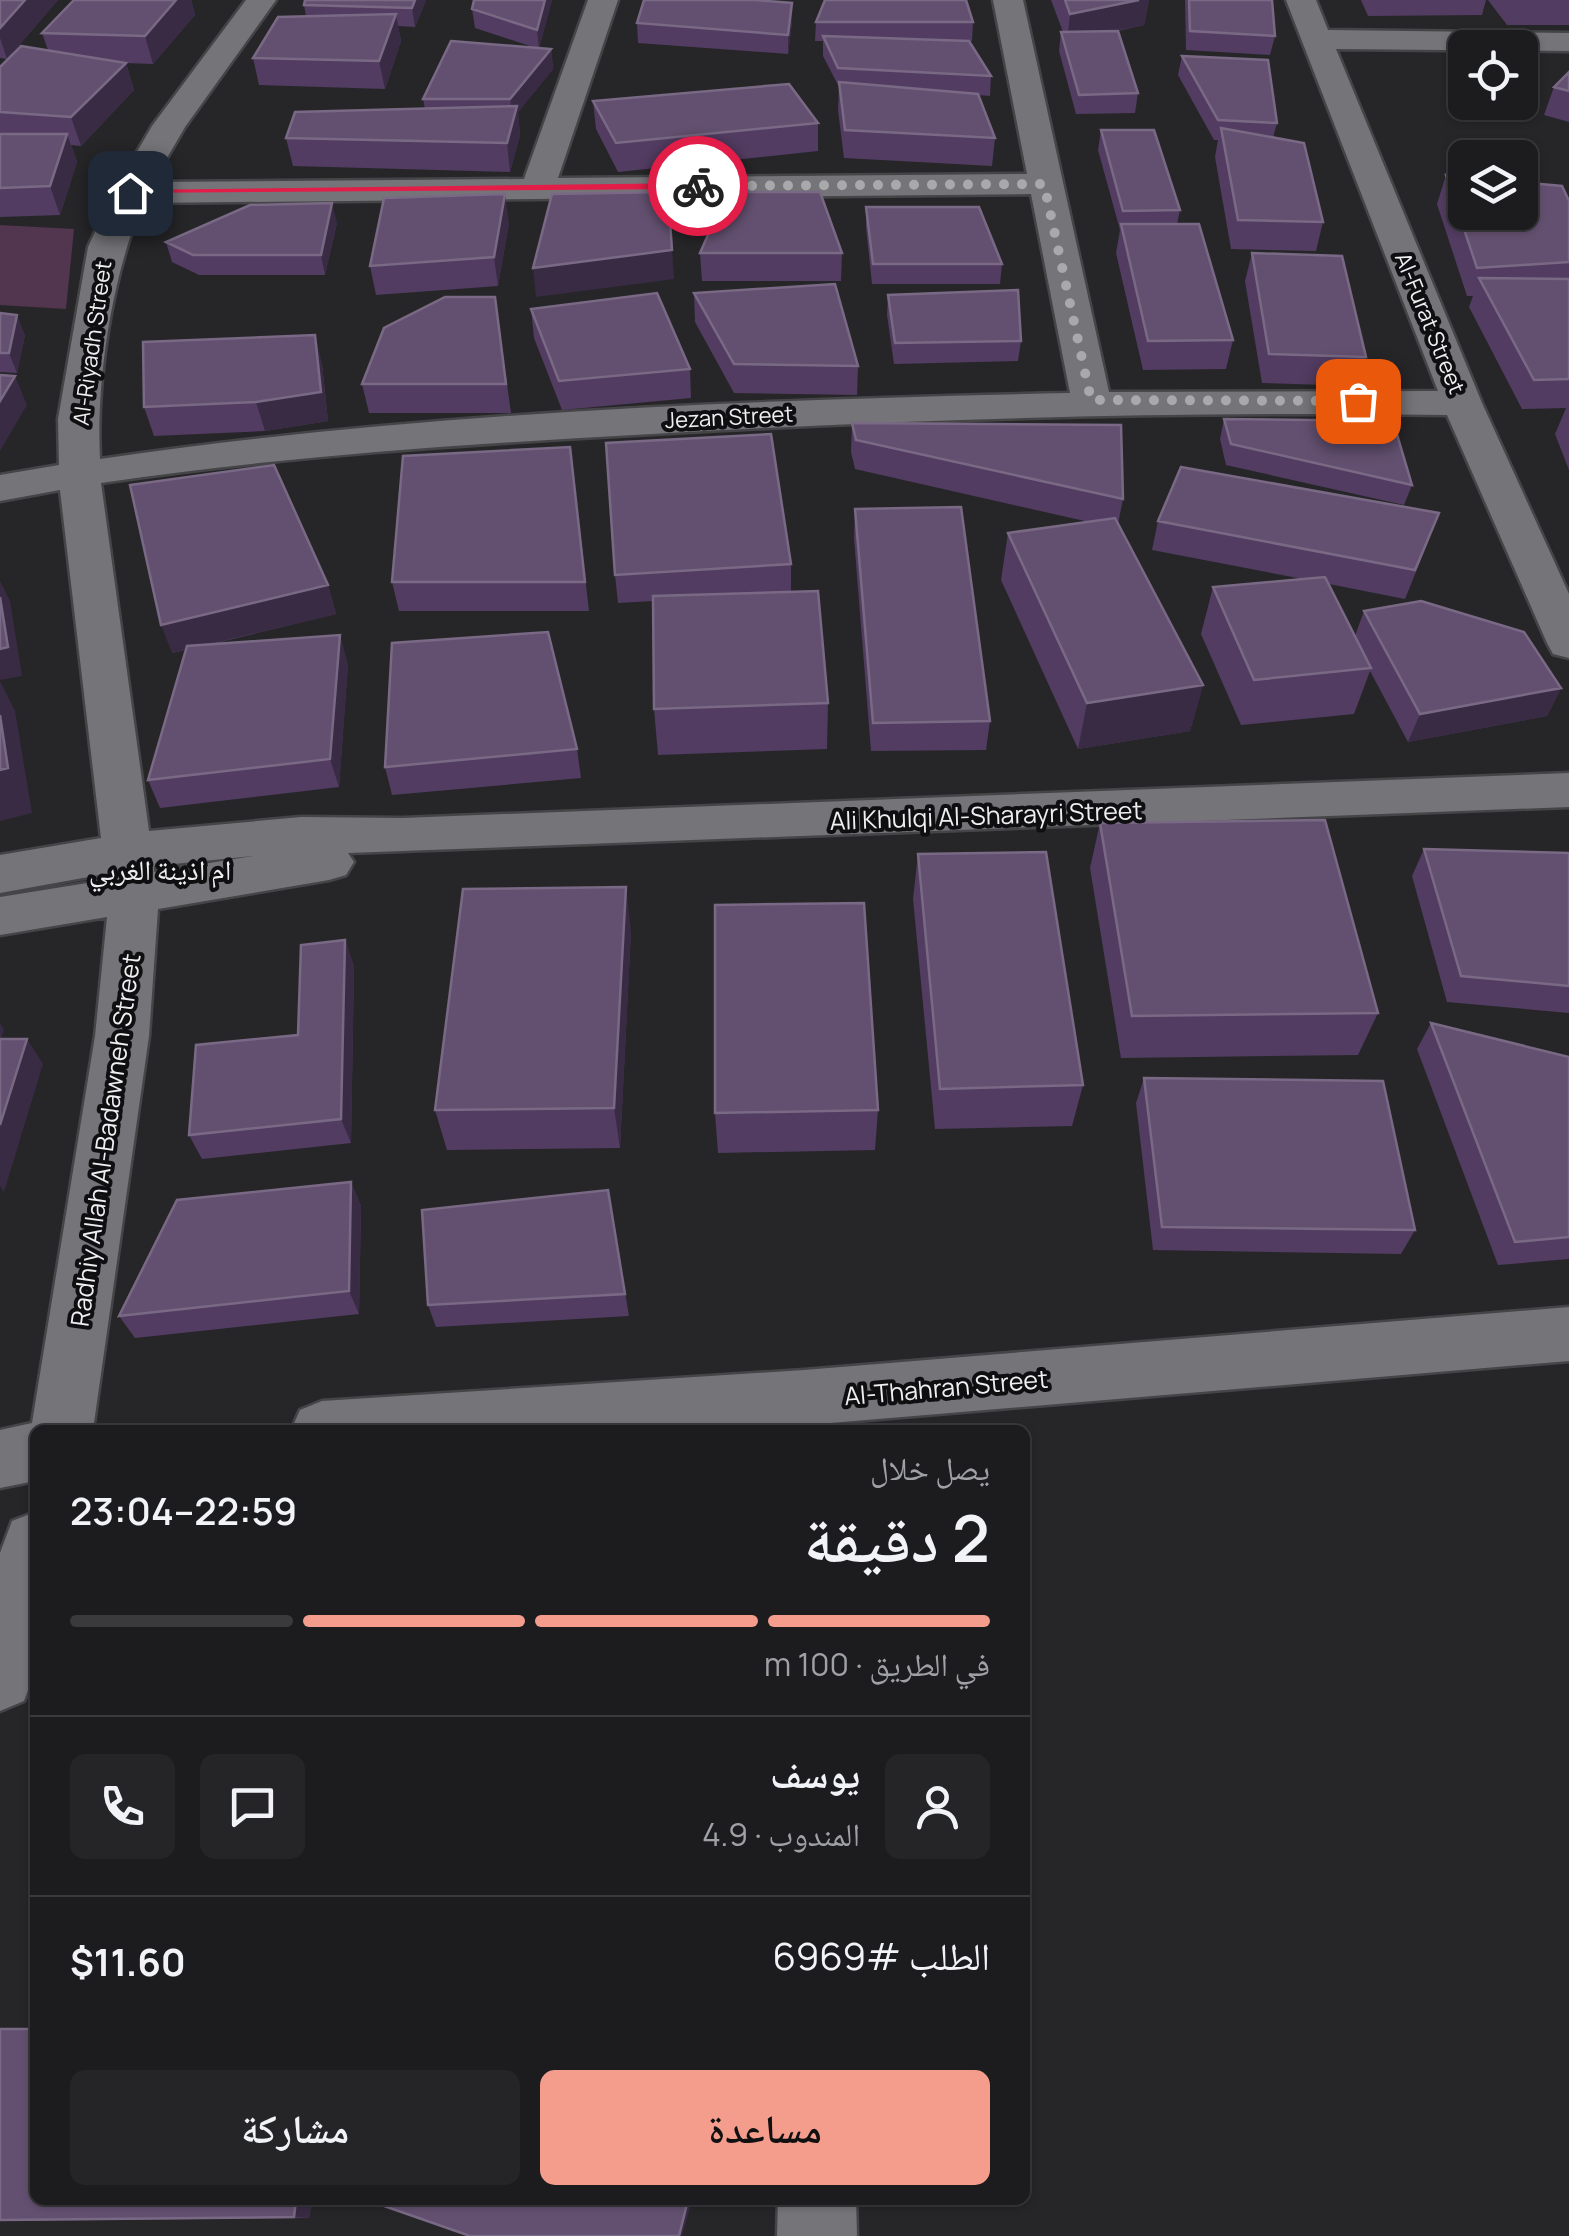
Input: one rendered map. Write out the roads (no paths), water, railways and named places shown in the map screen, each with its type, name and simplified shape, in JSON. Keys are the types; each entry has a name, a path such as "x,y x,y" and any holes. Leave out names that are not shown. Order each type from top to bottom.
{"street":[{"name":"Al-Riyadh Street","path":"130,873 80,472 78,419 106,247 130,193 169,126 261,0"},
{"path":"538,188 603,0"},
{"path":"1008,0 1091,400"},
{"name":"Al-Furat Street","path":"1301,0 1462,403 1569,643"},
{"path":"1316,40 1569,42"},
{"path":"130,193 1044,184"},
{"name":"Jezan Street","path":"0,488 80,472 266,449 444,434 1091,400 1462,403"},
{"name":"Ali Khulqi Al-Sharayri Street","path":"0,874 130,873 343,859 403,836 1569,790"},
{"name":"Ali Khulqi Al-Sharayri Street","path":"0,916 130,873"},
{"name":"Radhiy Allah Al-Badawneh Street","path":"63,1425 132,955 130,873"},
{"name":"Al-Thahran Street","path":"473,1425 805,1414 1569,1334"},
{"path":"0,1459 30,1453"},
{"path":"0,1677 30,1561"},
{"path":"817,2205 817,2236"}],"district":[{"name":"ام اذينة الغربي","path":"160,869"}]}
